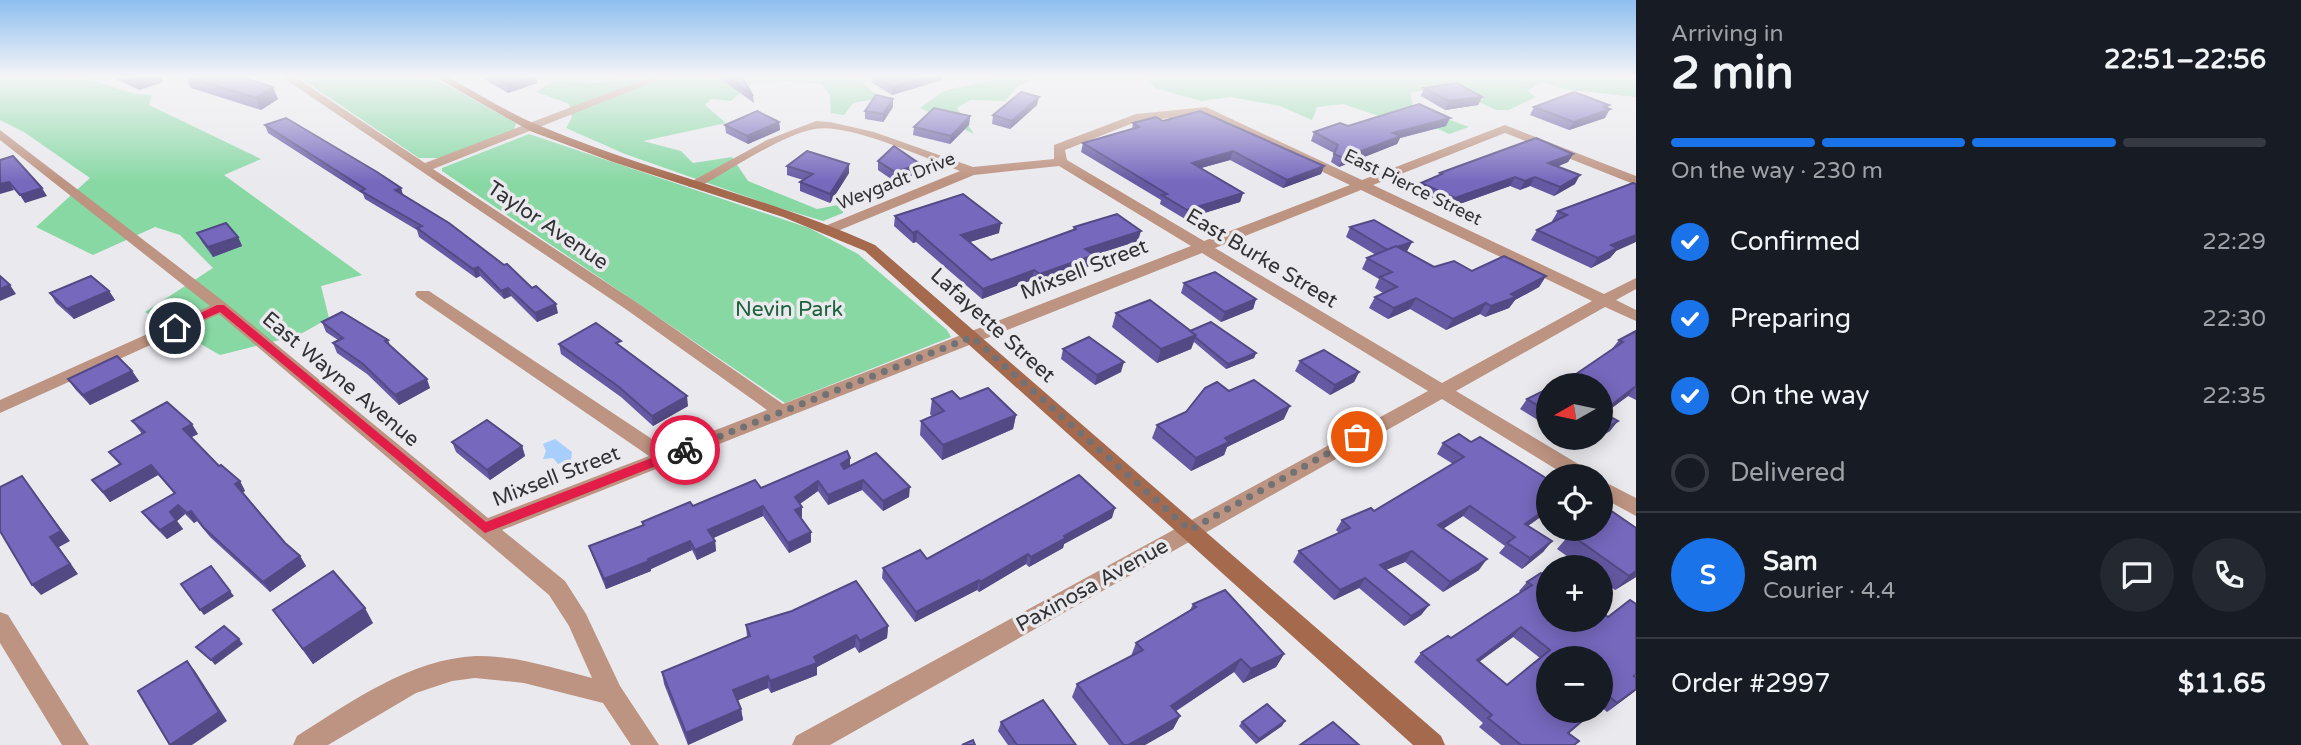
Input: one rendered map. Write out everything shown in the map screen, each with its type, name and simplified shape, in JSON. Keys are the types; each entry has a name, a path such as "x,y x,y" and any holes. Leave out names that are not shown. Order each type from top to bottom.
{"street":[{"name":"Taylor Avenue","path":"339,112 633,307 782,412"},
{"name":"Lafayette Street","path":"503,112 532,127 830,229 880,256 1432,745"},
{"path":"423,167 572,112"},
{"name":"East Pierce Street","path":"1061,162 1058,148 1136,118 1198,112"},
{"name":"East Pierce Street","path":"1208,112 1636,316"},
{"path":"694,184 799,131 825,125 867,135 972,170"},
{"name":"Mixsell Street","path":"485,528 1505,130 1636,181"},
{"name":"East Wayne Avenue","path":"0,134 221,307 557,588 578,621 611,694 646,745"},
{"name":"Weygadt Drive","path":"830,229 972,170 1061,162"},
{"name":"East Burke Street","path":"1061,162 1563,464"},
{"name":"Paxinosa Avenue","path":"805,745 1636,283"},
{"path":"423,294 665,457"},
{"path":"0,407 221,307"},
{"path":"1613,494 1636,508"},
{"path":"0,622 76,745"},
{"path":"306,745 370,704 425,678 475,667 519,673 611,694"}],"green space":[{"path":"0,112 163,112 261,159 224,175 362,275 321,286 329,318 299,335 220,355 145,312 213,268 180,235 155,227 93,255 36,227 90,178 24,132 0,120"},
{"path":"351,112 495,112 516,123 514,130 439,158 419,158"},
{"path":"571,112 713,112 726,123 643,141 681,151 693,163 732,157 748,181 817,209 843,204 843,213 823,221 625,154 566,128 572,117"},
{"path":"831,112 846,112 844,115"},
{"path":"928,112 959,112 974,134"},
{"path":"1293,112 1315,112 1312,120"},
{"path":"1366,112 1428,112 1469,127 1449,134 1415,118 1388,119"},
{"name":"Nevin Park","path":"529,134 809,228 858,254 947,330 951,337 785,403 442,171 442,168"}],"water":[{"path":"555,439 572,452 571,460 558,464 553,458 543,459 546,451 543,444"}],"building":[{"path":"755,112 779,122 747,136 725,125"},
{"path":"930,112 951,112 970,116 951,136 914,127"},
{"path":"997,112 1022,112 1012,121 993,115"},
{"path":"1202,112 1324,166 1287,180 1233,151 1192,163 1243,193 1187,210 1162,195 1167,194 1083,143 1139,127 1133,123 1156,117 1163,121"},
{"path":"1394,112 1436,112 1450,118 1393,133 1401,136 1343,158 1334,154 1338,145 1314,132 1340,123 1348,126"},
{"path":"1547,112 1602,112 1574,122"},
{"path":"286,118 401,188 395,190 449,223 504,265 507,264 532,288 536,286 556,304 535,313 508,288 501,291 478,267 473,269 417,228 422,226 361,191 365,189 265,125"},
{"path":"1536,138 1573,154 1548,163 1580,175 1560,187 1535,177 1525,181 1515,177 1455,198 1421,183 1442,174 1440,173"},
{"path":"894,146 920,164 895,172 878,161"},
{"path":"807,151 849,164 830,194 800,182 813,174 787,166"},
{"path":"13,156 42,188 20,195 9,182 0,184 0,160"},
{"path":"1636,184 1636,235 1611,245 1617,248 1598,258 1537,230 1567,215 1558,211"},
{"path":"963,194 1001,223 961,235 991,260 1076,229 1074,227 1117,214 1141,231 1085,249 1094,255 1040,274 1034,270 983,289 917,231 913,233 895,216"},
{"path":"1374,220 1412,242 1388,250 1350,227"},
{"path":"226,223 238,237 208,247 197,233"},
{"path":"1396,246 1434,267 1454,261 1472,271 1504,256 1546,276 1511,294 1516,297 1491,306 1486,303 1453,319 1416,298 1394,308 1375,297 1397,287 1380,277 1392,272 1367,258"},
{"path":"1215,272 1256,299 1225,312 1184,283"},
{"path":"0,276 10,285 0,289"},
{"path":"91,276 109,291 67,309 50,293"},
{"path":"1150,300 1196,335 1161,349 1116,313"},
{"path":"342,312 388,340 385,341 427,379 395,395 363,364 333,343 343,338 322,322"},
{"path":"1211,322 1256,353 1228,364 1190,331"},
{"path":"596,323 621,341 616,343 687,396 652,416 619,387 559,344"},
{"path":"1636,331 1636,386 1614,403 1614,373 1578,373 1623,342 1619,340"},
{"path":"1089,337 1124,362 1097,375 1063,349"},
{"path":"1324,350 1359,372 1335,385 1300,361"},
{"path":"117,356 132,371 83,395 68,379"},
{"path":"1254,380 1290,406 1225,438 1229,442 1196,458 1157,425 1186,412 1205,388 1217,382 1229,391"},
{"path":"988,388 1016,415 943,445 921,421 944,411 932,399 952,391 960,399"},
{"path":"1536,394 1536,404 1527,399"},
{"path":"167,402 192,424 183,429 219,466 240,481 235,484 285,543 300,556 263,582 204,528 191,511 187,513 178,505 170,512 176,520 160,530 142,512 175,493 151,465 103,492 92,480 121,464 109,452 145,432 132,421"},
{"path":"487,420 522,446 487,470 452,442"},
{"path":"1459,434 1471,442 1480,437 1536,472 1536,516 1525,524 1536,531 1536,541 1552,541 1530,558 1507,543 1515,537 1470,506 1438,525 1487,559 1450,582 1412,551 1380,565 1429,605 1411,616 1365,578 1340,590 1299,551 1350,528 1342,520 1371,508 1374,511 1464,457 1443,443"},
{"path":"847,451 850,458 841,464 844,469 876,453 910,487 883,501 863,480 828,495 818,481 795,497 802,507 795,510 811,532 788,543 763,506 708,530 715,541 695,550 690,541 604,579 589,546 644,525 642,522 690,502 693,506 755,480 761,488"},
{"path":"1079,475 1115,508 1064,536 1066,538 1031,557 1028,554 980,582 979,580 916,612 883,568 920,550 927,559"},
{"path":"22,476 61,531 50,537 70,564 32,585 0,531 0,487"},
{"path":"1613,512 1636,528 1636,571 1629,576 1613,565 1613,555 1600,555 1580,541 1613,541"},
{"path":"211,566 230,591 200,610 181,584"},
{"path":"333,571 365,608 303,649 273,610"},
{"path":"1536,576 1536,632 1613,632 1613,613 1630,600 1636,604 1636,689 1617,703 1613,700 1613,646 1545,646 1521,627 1477,660 1507,685 1536,661 1536,723 1580,723 1568,733 1579,741 1574,745 1521,745 1488,718 1492,715 1421,653 1448,636 1451,638 1532,585 1527,582"},
{"path":"856,581 888,626 860,641 856,635 814,657 817,663 770,681 768,676 733,690 741,709 686,733 662,672 750,636 746,625 792,611"},
{"path":"1225,590 1284,654 1251,669 1241,659 1171,706 1180,716 1124,745 1077,684 1143,650 1136,643 1196,607 1193,604"},
{"path":"224,626 239,639 211,660 196,647"},
{"path":"187,661 219,712 170,745 138,691"},
{"path":"1043,700 1076,745 1017,745 1001,722"},
{"path":"1267,704 1285,721 1259,739 1242,722"},
{"path":"1333,722 1359,745 1300,745"},
{"path":"973,740 975,745 962,745"}],"way so far":[{"path":"685,450 972,337 1190,530 1357,437"}],"route":[{"path":"175,328 221,307 485,528 685,450"}]}
